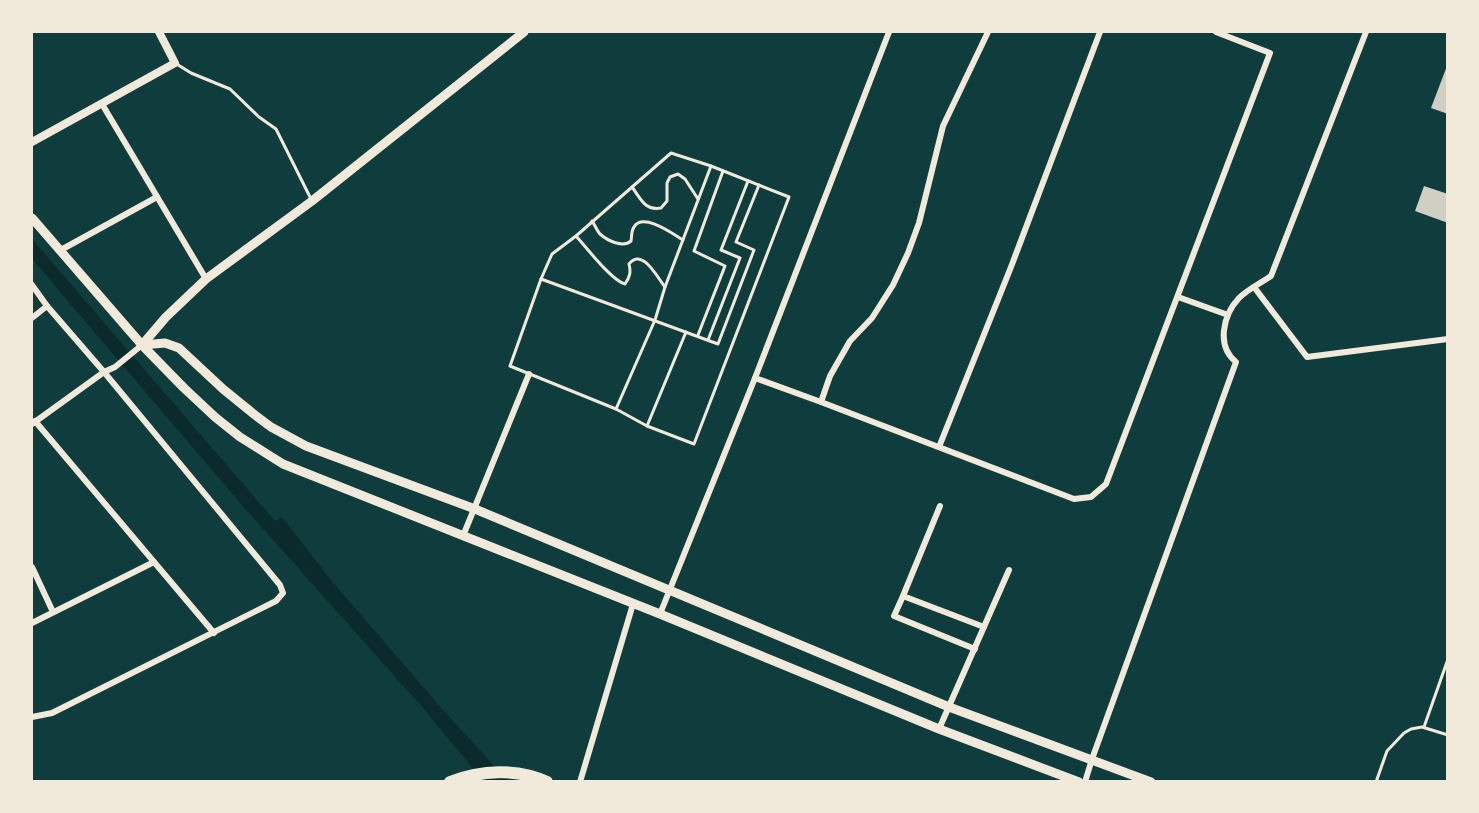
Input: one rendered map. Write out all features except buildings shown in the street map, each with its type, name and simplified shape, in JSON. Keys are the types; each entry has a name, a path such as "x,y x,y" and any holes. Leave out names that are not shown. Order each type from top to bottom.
{"highway":[{"path":"455,780 484,773 508,772 528,774 548,782"}],"main road":[{"path":"142,345 166,317 206,279 312,201 524,32"},
{"path":"32,218 142,345 216,417 240,437 283,464 660,614 939,729 1079,782"},
{"path":"142,345 165,343 179,348 255,416 306,446 475,509 949,707 1151,782"}],"street":[{"path":"32,142 176,63 159,32"},
{"path":"660,614 755,378 889,32"},
{"path":"821,402 830,376 850,341 872,318 893,285 908,254 919,223 943,126 988,32"},
{"path":"939,447 1011,267 1100,32"},
{"path":"755,378 1074,499 1090,497 1106,484 1270,53 1215,32"},
{"path":"1085,782 1236,362 1226,350 1223,334 1228,315 1240,296 1271,276 1365,32"},
{"path":"102,104 206,279"},
{"path":"59,250 157,197"},
{"path":"32,285 47,306 280,585 283,593 276,601 214,633 52,713 32,717"},
{"path":"1254,287 1307,357 1448,339"},
{"path":"1178,297 1228,315"},
{"path":"32,318 47,306"},
{"path":"142,345 115,367 104,372 33,422 214,633"},
{"path":"464,536 529,374"},
{"path":"940,507 894,616 975,649"},
{"path":"32,623 154,562"},
{"path":"32,567 54,612"},
{"path":"939,729 1009,570"},
{"path":"903,596 984,627"},
{"path":"582,780 633,604"}],"lane":[{"path":"176,63 191,73 230,89 259,117 276,129 312,201"},
{"path":"671,153 723,171 789,197 694,444 510,366 552,254 576,236 671,153"},
{"path":"616,409 655,320 665,287 711,166"},
{"path":"698,336 725,266 694,251 723,171"},
{"path":"632,187 647,207 653,210 661,208 667,201 667,183 670,177 678,174 685,179 698,199"},
{"path":"708,340 740,258 721,250 748,181"},
{"path":"541,279 718,344 754,250 736,242 759,185"},
{"path":"592,221 600,234 622,245 632,241 634,226 644,221 663,228 683,240"},
{"path":"576,236 619,283 625,284 629,278 631,270 629,264 632,260 641,258 665,287"},
{"path":"647,426 686,332"},
{"path":"1424,727 1448,659"},
{"path":"1376,782 1387,751 1404,733 1411,729 1424,727 1448,735"}],"water":[{"path":"32,239 275,521 282,517 330,579 443,710 508,781 483,781 423,708 241,504 32,259"}]}
